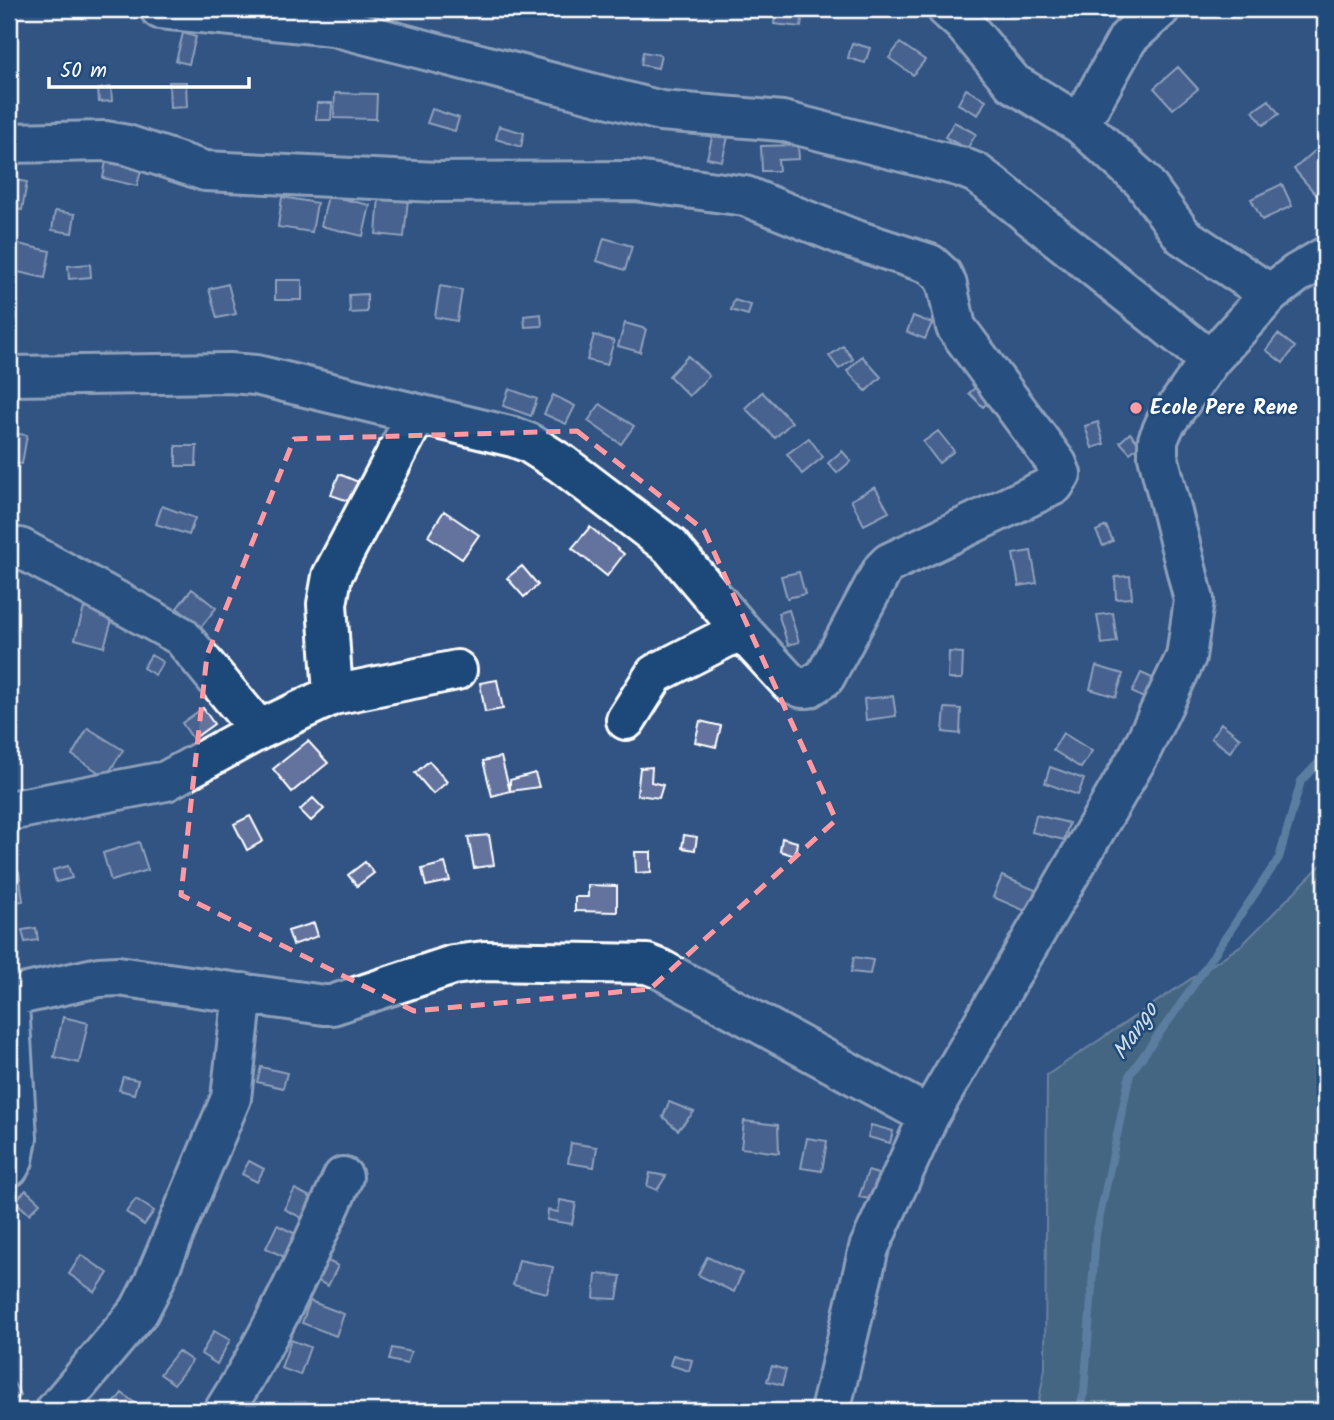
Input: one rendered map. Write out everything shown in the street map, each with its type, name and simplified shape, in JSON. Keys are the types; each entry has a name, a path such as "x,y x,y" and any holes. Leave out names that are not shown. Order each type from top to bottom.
{"street":[{"path":"160,9 333,26 661,111 782,121 961,167 988,182 1210,360"},
{"path":"947,9 963,23 1013,83 1080,124 1150,187 1183,236 1270,294"},
{"path":"1080,124 1128,38 1160,9"},
{"path":"9,143 105,141 127,145 205,171 437,182 635,181 746,196 850,238 930,264 942,275 947,285 956,327 1057,464 1060,474 1054,485 889,563 883,569 825,677 808,688 790,683 670,546 562,464 529,443 245,374 9,376"},
{"path":"830,1411 869,1248 929,1116 1139,755 1186,657 1194,600 1158,456 1158,440 1165,424 1210,360 1270,294 1325,257"},
{"path":"333,695 327,604 332,576 417,414"},
{"path":"20,548 181,636 259,730"},
{"path":"626,720 655,674 741,630"},
{"path":"9,811 166,781 259,730 333,695 457,670"},
{"path":"9,997 99,977 118,976 332,1005 453,965 476,962 647,964 929,1116"},
{"path":"55,1411 139,1311 153,1284 231,1098 243,993"},
{"path":"9,1005 17,1138 9,1167"},
{"path":"224,1411 256,1361 302,1271 343,1177"}],"highlighted area":[{"path":"577,431 704,530 836,820 650,989 414,1011 181,895 207,655 294,439"}],"green space":[{"path":"1325,861 1325,1411 1037,1411 1045,1368 1047,1075 1243,944"}],"building":[{"path":"776,9 803,11 801,27 774,24"},
{"path":"183,33 196,37 189,64 176,61"},
{"path":"852,43 870,48 865,63 848,58"},
{"path":"900,43 925,60 913,75 889,58"},
{"path":"643,52 661,55 658,68 641,65"},
{"path":"1178,67 1198,89 1173,109 1154,88"},
{"path":"169,82 186,82 187,107 170,108"},
{"path":"111,87 112,101 99,102 98,89"},
{"path":"966,89 986,100 978,115 958,104"},
{"path":"335,93 377,94 376,119 334,118"},
{"path":"1269,100 1279,114 1263,125 1253,111"},
{"path":"317,103 332,103 331,120 316,120"},
{"path":"432,109 459,118 455,131 427,123"},
{"path":"954,122 976,134 967,149 945,137"},
{"path":"499,126 524,133 521,147 496,139"},
{"path":"714,130 729,133 722,161 707,158"},
{"path":"1325,142 1325,192 1319,198 1294,169"},
{"path":"798,145 799,159 778,160 779,171 762,171 761,146"},
{"path":"106,161 141,170 137,186 103,178"},
{"path":"9,179 27,182 22,210 9,208"},
{"path":"1282,184 1292,206 1262,220 1251,199"},
{"path":"328,196 370,205 363,236 321,226"},
{"path":"379,196 408,199 404,237 376,234"},
{"path":"282,197 317,203 312,232 278,227"},
{"path":"55,211 75,214 72,233 52,230"},
{"path":"604,238 632,246 625,270 597,261"},
{"path":"9,242 50,251 45,278 9,270"},
{"path":"90,264 91,277 69,279 68,266"},
{"path":"275,280 302,280 302,300 275,300"},
{"path":"228,284 236,314 217,318 209,289"},
{"path":"440,286 462,290 457,321 435,317"},
{"path":"367,294 367,312 350,313 349,295"},
{"path":"734,300 751,305 748,315 731,310"},
{"path":"541,314 542,326 525,327 524,316"},
{"path":"913,316 932,323 925,339 907,332"},
{"path":"625,323 646,329 640,352 618,346"},
{"path":"1278,334 1295,347 1283,363 1266,350"},
{"path":"594,335 614,341 607,365 587,360"},
{"path":"843,346 853,359 839,369 829,356"},
{"path":"688,356 709,376 689,396 669,376"},
{"path":"862,356 881,377 866,391 847,371"},
{"path":"982,382 994,396 983,407 969,393"},
{"path":"509,389 537,399 531,416 503,406"},
{"path":"762,392 792,422 775,438 745,408"},
{"path":"553,395 575,406 566,424 544,414"},
{"path":"600,404 634,426 621,444 588,421"},
{"path":"1098,422 1104,444 1092,448 1085,426"},
{"path":"938,431 954,451 939,463 923,442"},
{"path":"10,433 27,435 22,464 9,463"},
{"path":"1130,433 1140,445 1130,453 1120,442"},
{"path":"809,438 823,457 802,474 787,454"},
{"path":"176,446 197,446 196,466 176,466"},
{"path":"842,451 851,461 837,473 828,463"},
{"path":"339,474 361,483 354,503 331,495"},
{"path":"875,487 889,512 864,525 851,500"},
{"path":"162,506 195,518 189,535 156,524"},
{"path":"444,511 479,535 462,559 428,536"},
{"path":"1106,526 1113,541 1103,546 1096,531"},
{"path":"590,527 624,554 607,576 572,548"},
{"path":"1031,551 1037,583 1019,586 1013,554"},
{"path":"522,566 538,585 524,597 507,578"},
{"path":"799,572 805,594 787,598 781,576"},
{"path":"1130,576 1132,598 1116,599 1115,577"},
{"path":"192,589 216,608 201,627 177,608"},
{"path":"84,608 113,617 104,647 75,639"},
{"path":"789,610 799,642 788,645 778,613"},
{"path":"1113,613 1117,642 1102,644 1097,615"},
{"path":"949,652 963,653 962,679 948,679"},
{"path":"151,655 163,662 155,675 143,668"},
{"path":"1096,666 1123,674 1116,697 1090,689"},
{"path":"1141,673 1163,683 1153,703 1132,692"},
{"path":"497,680 503,709 485,712 480,683"},
{"path":"893,696 896,716 866,720 864,699"},
{"path":"203,708 214,724 193,739 182,723"},
{"path":"945,708 961,709 960,734 943,732"},
{"path":"700,721 721,726 716,747 695,742"},
{"path":"1221,723 1240,738 1230,752 1211,738"},
{"path":"88,728 123,750 106,777 72,755"},
{"path":"1063,733 1092,751 1081,768 1053,750"},
{"path":"308,741 328,763 292,792 273,769"},
{"path":"501,757 510,791 492,796 483,761"},
{"path":"429,761 447,782 433,794 415,773"},
{"path":"652,767 651,782 663,785 659,798 637,795 640,768"},
{"path":"1050,767 1084,779 1078,795 1045,783"},
{"path":"535,773 539,787 510,791 510,780"},
{"path":"313,798 324,809 311,821 300,810"},
{"path":"1036,815 1069,823 1064,840 1032,832"},
{"path":"250,816 263,841 247,850 234,824"},
{"path":"489,835 494,865 474,868 468,837"},
{"path":"684,835 697,837 695,850 682,848"},
{"path":"782,838 797,842 795,856 780,851"},
{"path":"139,842 148,870 111,881 103,853"},
{"path":"635,852 651,852 651,872 636,873"},
{"path":"365,862 374,873 357,886 348,875"},
{"path":"445,863 450,881 426,886 422,869"},
{"path":"68,866 72,878 56,882 53,870"},
{"path":"19,872 23,901 9,903 9,874"},
{"path":"1002,876 1040,892 1030,913 993,897"},
{"path":"588,885 617,886 617,912 575,911 575,897 588,897"},
{"path":"314,923 318,936 293,945 288,931"},
{"path":"36,928 38,940 25,942 22,930"},
{"path":"854,957 873,960 870,974 851,972"},
{"path":"63,1017 88,1023 79,1063 54,1057"},
{"path":"261,1067 287,1073 283,1088 257,1082"},
{"path":"123,1077 138,1080 134,1094 119,1090"},
{"path":"669,1102 694,1112 678,1130 663,1117"},
{"path":"744,1121 778,1125 779,1153 741,1148"},
{"path":"871,1125 893,1131 890,1143 868,1137"},
{"path":"807,1138 827,1141 822,1171 801,1168"},
{"path":"571,1143 597,1147 594,1167 568,1163"},
{"path":"249,1161 264,1169 257,1182 242,1174"},
{"path":"868,1171 878,1174 870,1199 859,1197"},
{"path":"650,1173 666,1176 657,1190 647,1186"},
{"path":"295,1189 316,1200 306,1220 284,1209"},
{"path":"26,1190 40,1203 29,1214 15,1201"},
{"path":"136,1199 154,1211 144,1225 126,1212"},
{"path":"560,1200 576,1203 572,1224 547,1220 548,1210 558,1212"},
{"path":"277,1225 300,1236 288,1259 266,1248"},
{"path":"81,1255 108,1273 95,1292 69,1274"},
{"path":"707,1257 742,1273 734,1292 698,1275"},
{"path":"322,1258 338,1266 328,1286 312,1278"},
{"path":"519,1260 553,1267 547,1293 513,1285"},
{"path":"596,1274 621,1276 617,1299 594,1298"},
{"path":"310,1301 344,1314 336,1336 302,1323"},
{"path":"214,1331 230,1340 217,1364 201,1354"},
{"path":"291,1340 310,1347 300,1375 281,1368"},
{"path":"392,1348 411,1352 407,1364 389,1360"},
{"path":"178,1351 192,1361 174,1384 160,1374"},
{"path":"673,1355 692,1360 689,1371 670,1365"},
{"path":"772,1366 786,1370 782,1385 767,1381"},
{"path":"9,1375 21,1396 9,1402"},
{"path":"122,1393 136,1404 131,1411 108,1411"}],"waterway":[{"name":"Mango","path":"1078,1411 1084,1393 1096,1234 1130,1074 1279,858 1301,781 1325,756"}],"place":[{"name":"Ecole Pere Rene","path":"1136,408"}]}
